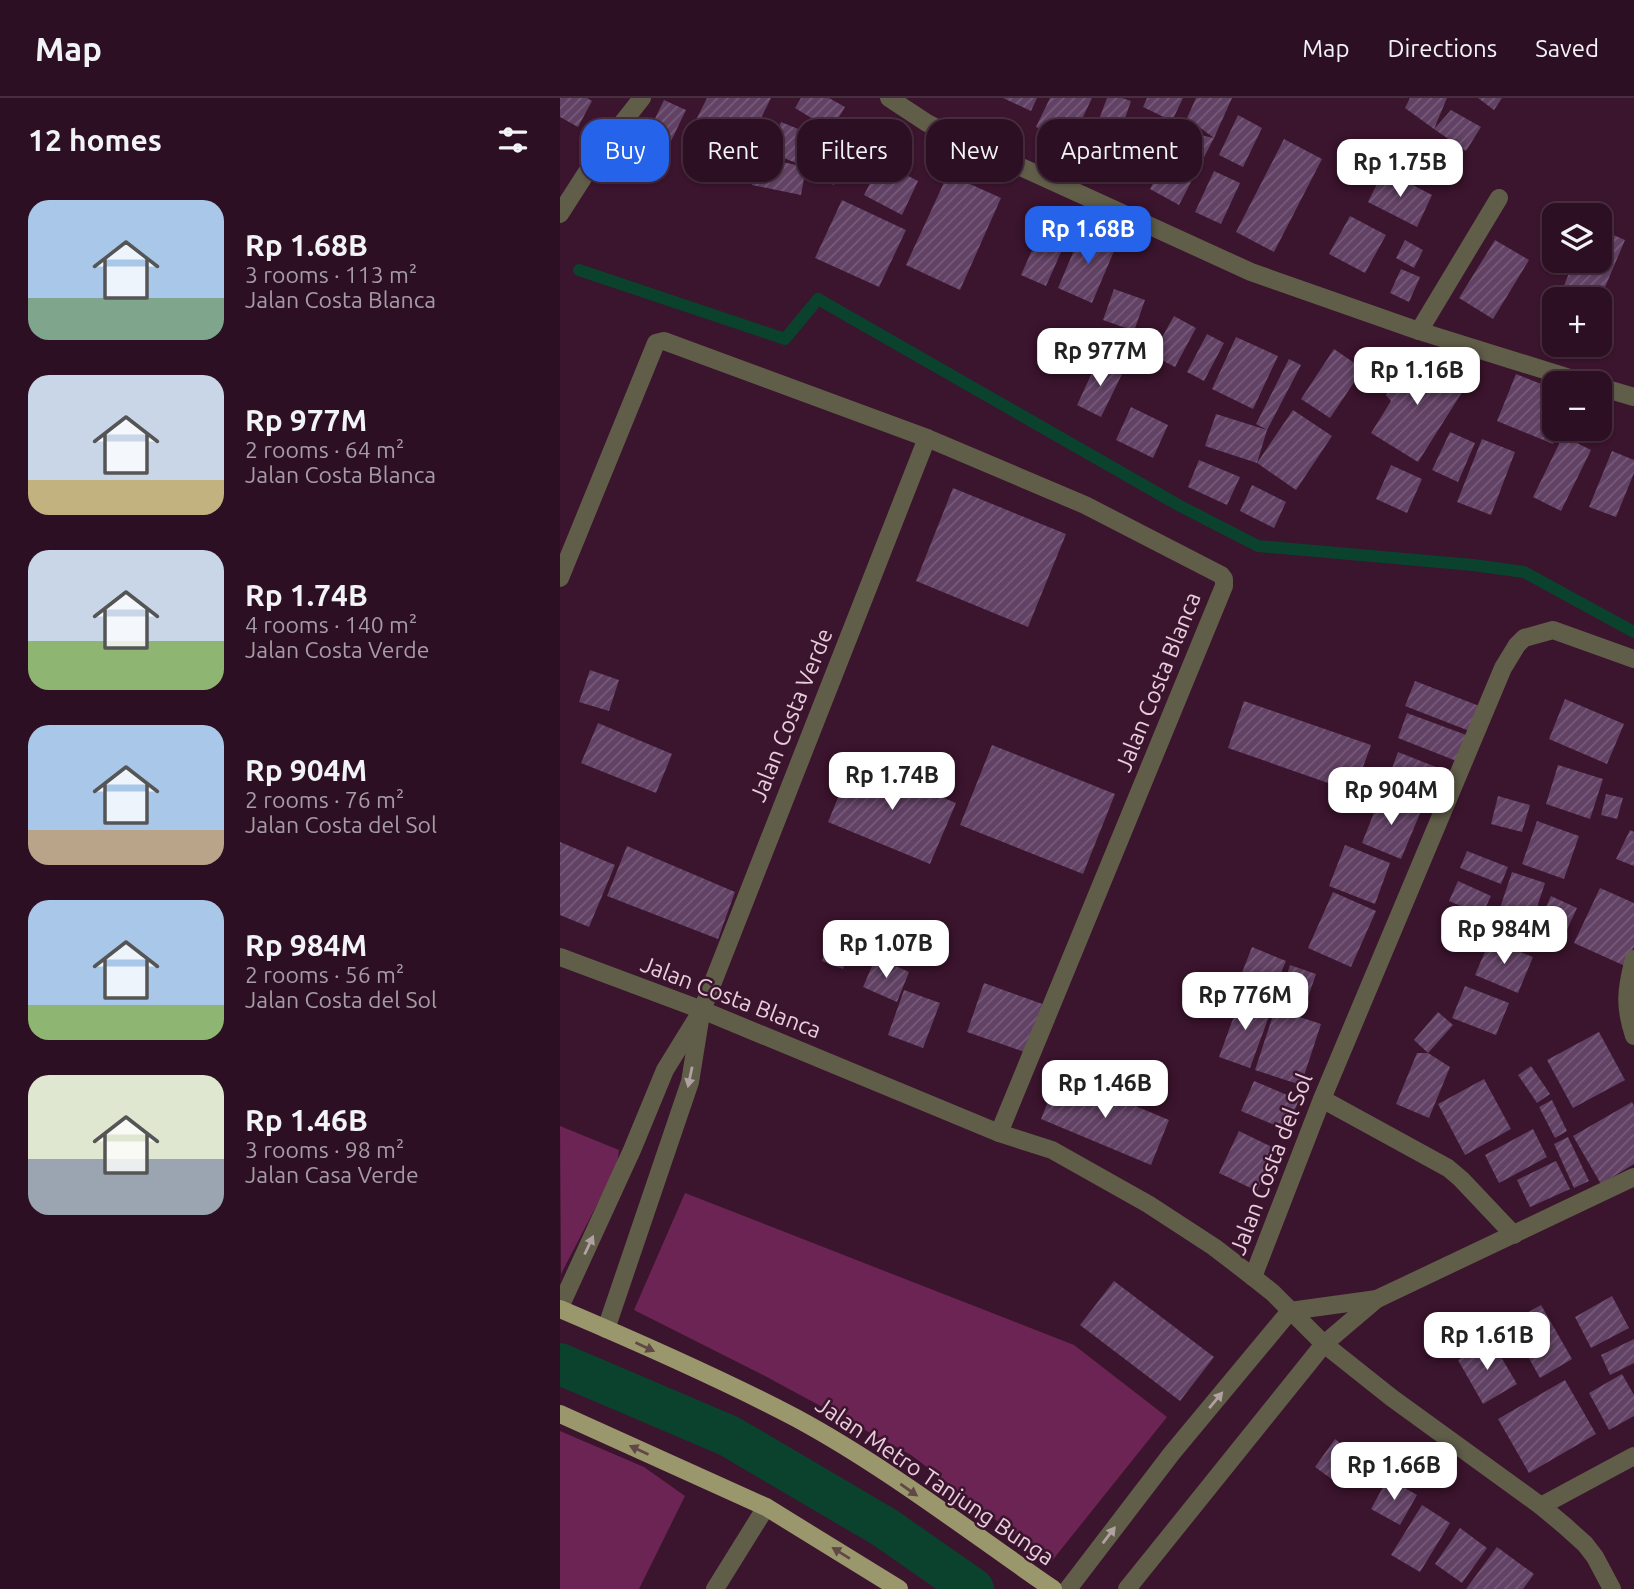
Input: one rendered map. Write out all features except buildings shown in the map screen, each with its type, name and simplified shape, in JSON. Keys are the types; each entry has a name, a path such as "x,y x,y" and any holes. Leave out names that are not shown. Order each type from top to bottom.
{"main road":[{"name":"Jalan Metro Tanjung Bunga","path":"560,1308 798,1419 863,1459 1053,1589"},
{"path":"560,1414 766,1507 899,1589"}],"street":[{"path":"560,214 601,150 642,98"},
{"path":"889,98 927,124 1251,272 1419,331 1547,371"},
{"path":"1419,331 1499,198"},
{"name":"Jalan Costa Blanca","path":"560,578 656,343 664,341 927,438 1085,505 1212,568 1224,580 999,1133 702,1010 560,957"},
{"path":"1612,391 1634,397"},
{"name":"Jalan Costa Verde","path":"702,1010 927,438"},
{"name":"Jalan Costa del Sol","path":"1253,1277 1322,1099 1503,668 1517,645 1524,638 1553,630 1634,659"},
{"path":"1634,959 1626,1005 1634,1036"},
{"path":"560,1308 665,1070 702,1010"},
{"path":"606,1329 690,1082 702,1010"},
{"path":"1322,1099 1448,1168 1461,1178 1514,1234"},
{"path":"999,1133 1052,1150 1148,1204 1214,1247 1253,1277 1324,1344 1432,1429 1541,1506 1585,1544 1612,1589"},
{"path":"1127,1589 1324,1344 1377,1299 1634,1177"},
{"path":"1068,1589 1172,1453 1290,1311 1377,1299"},
{"path":"1541,1506 1634,1457"},
{"path":"715,1589 766,1507"}],"shaded area":[{"path":"560,1126 619,1150 617,1166 561,1274"},
{"path":"685,1193 1074,1345 1167,1417 1051,1562 911,1455 765,1376 634,1310"},
{"path":"560,1431 644,1467 685,1496 639,1589 560,1589"}],"waterway":[{"path":"579,270 785,339 818,299 1180,506 1258,546 1524,572 1634,632"},
{"path":"560,1364 729,1436 884,1527 973,1589"}]}
